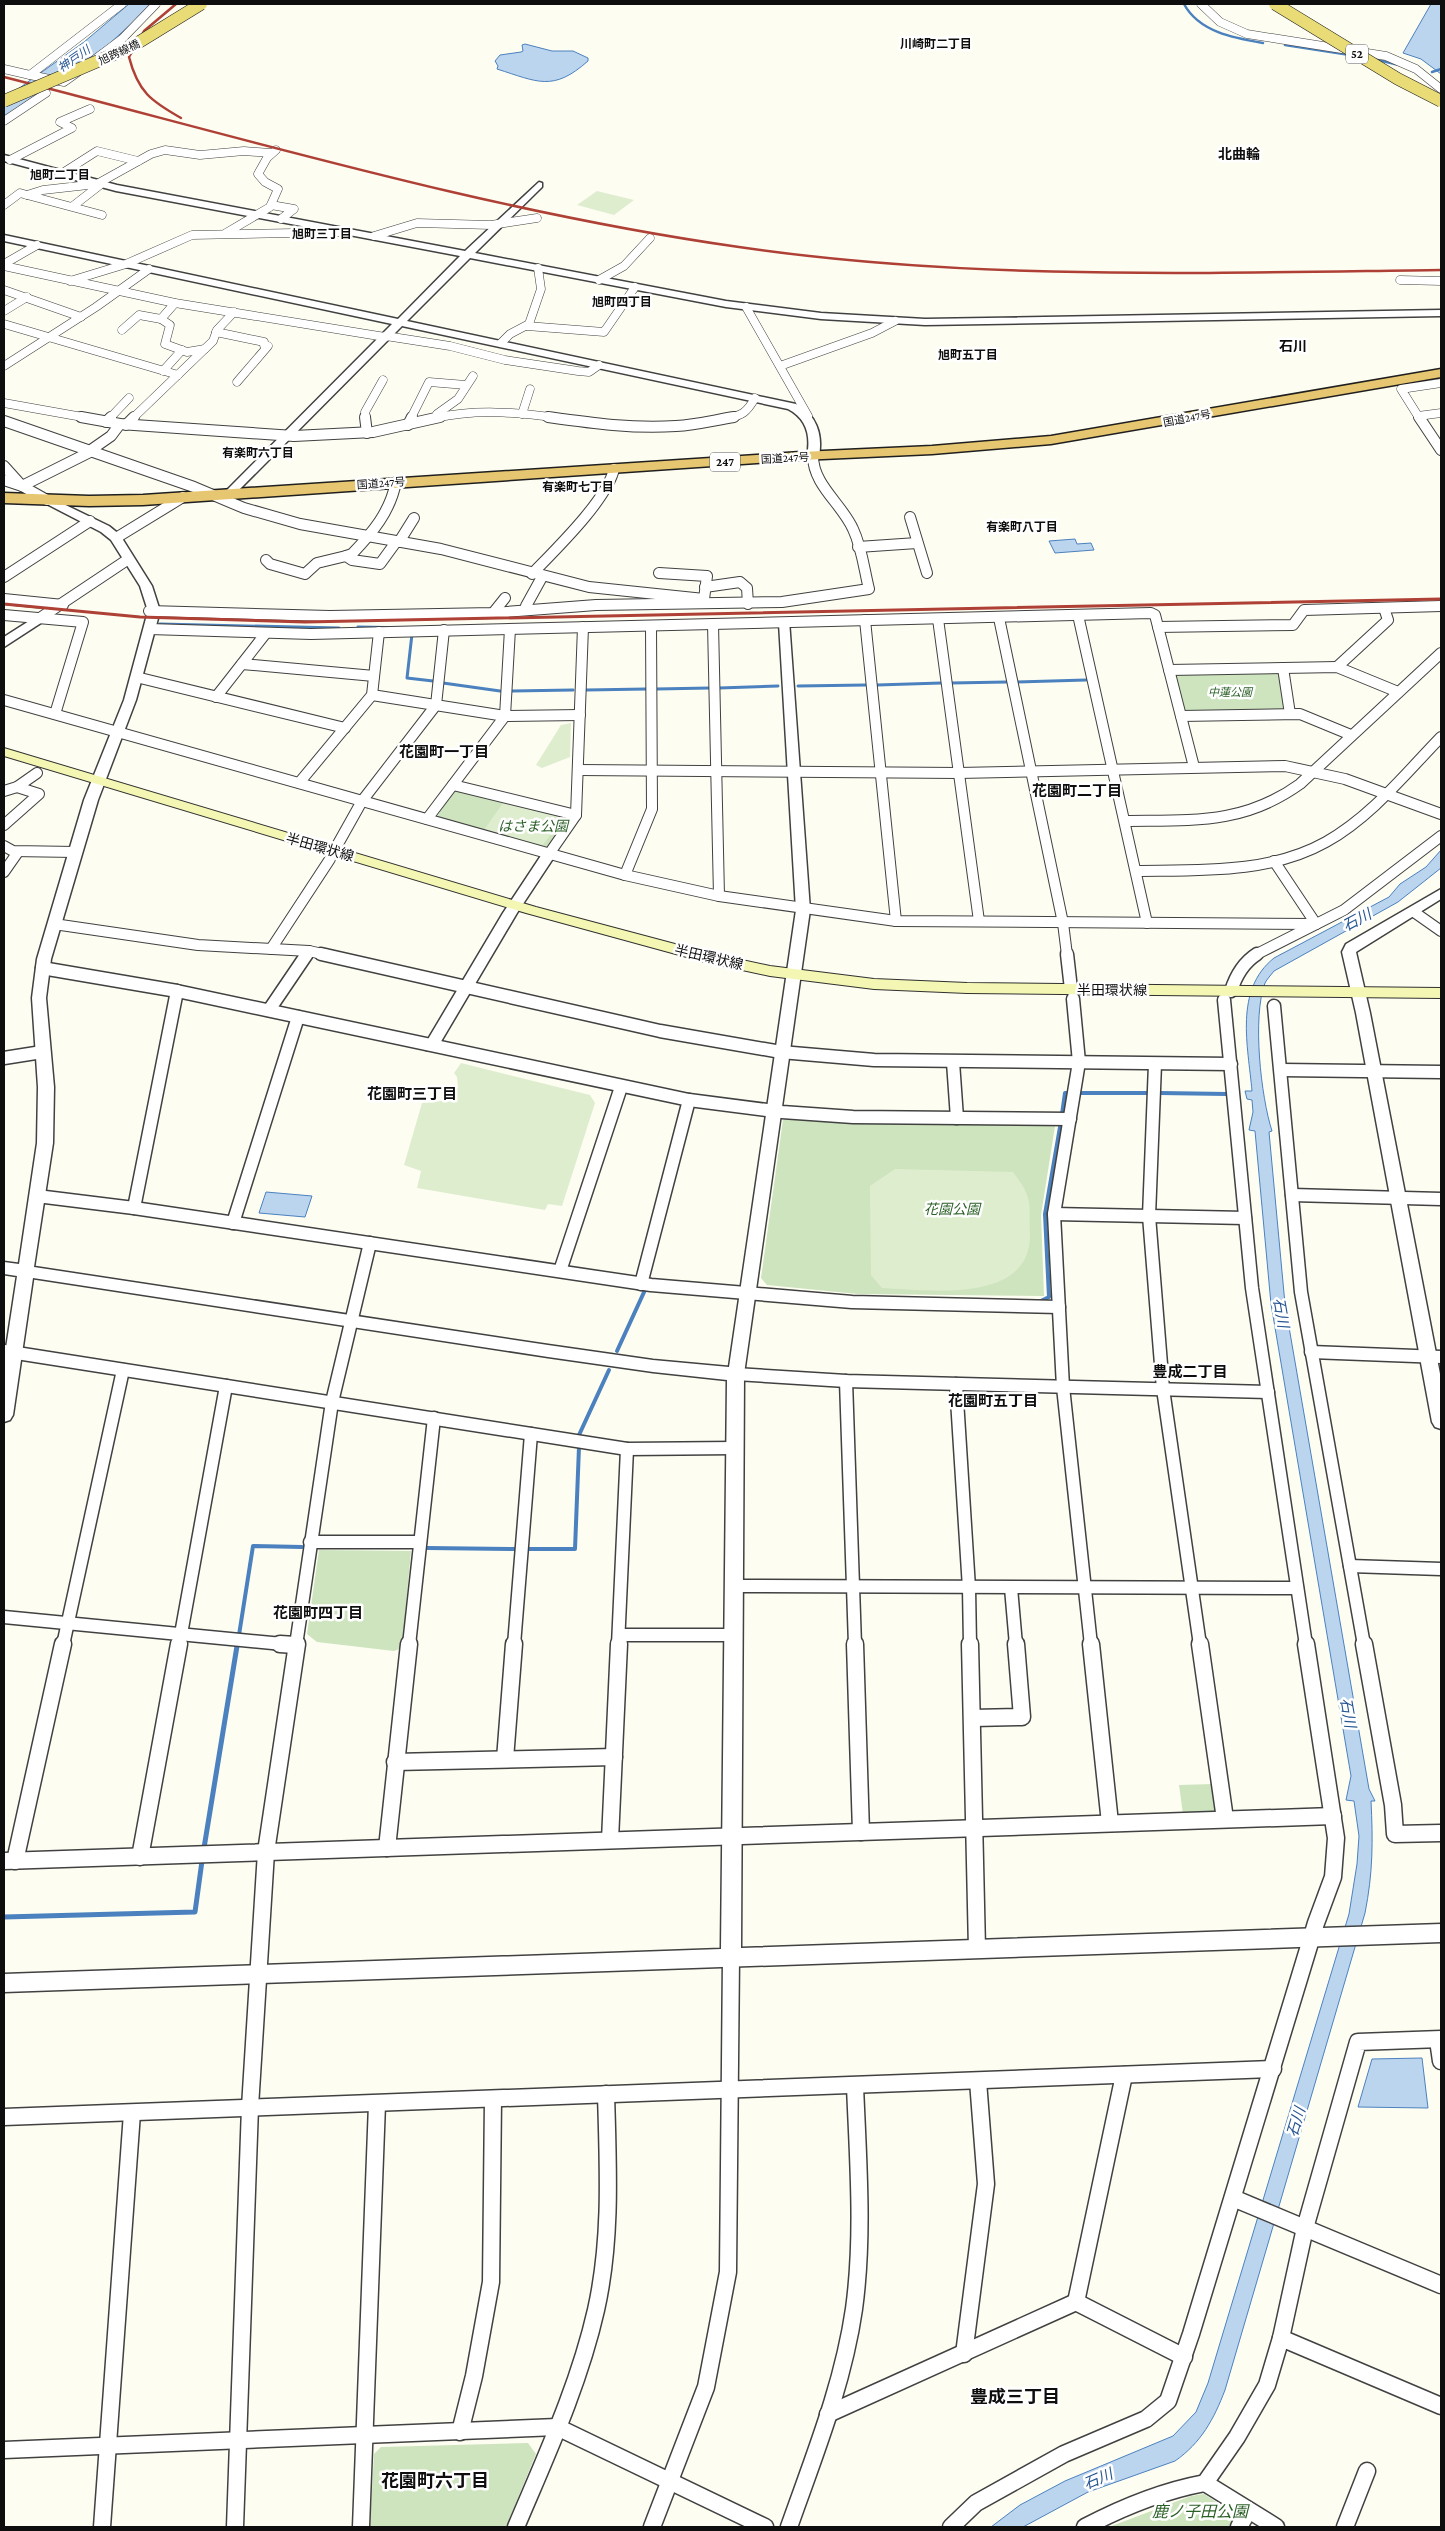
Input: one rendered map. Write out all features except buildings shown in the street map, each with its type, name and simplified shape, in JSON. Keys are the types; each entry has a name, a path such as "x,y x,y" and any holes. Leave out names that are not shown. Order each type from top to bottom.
{"highway":[{"name":"国道247号","path":"4,498 119,501 214,495 229,498 396,482 932,450 1051,440 1441,373"}],"main road":[{"name":"旭跨線橋","path":"4,99 107,57 156,32 197,4"},
{"name":"旭跨線橋","path":"4,99 110,57 159,32 201,4"},
{"name":"52","path":"1275,4 1302,18 1394,77 1441,101"},
{"name":"52","path":"1286,4 1372,58 1441,95"},
{"name":"半田環状線","path":"4,752 97,786 702,966 873,993 1231,995 1274,999 1441,993"},
{"name":"半田環状線","path":"4,762 37,773 97,786"},
{"name":"半田環状線","path":"1359,997 1441,1002"}],"street":[{"path":"30,74 53,59 122,4"},
{"path":"4,69 64,82 115,45 156,4"},
{"path":"1201,4 1212,17 1248,33 1388,55 1419,70 1441,89"},
{"path":"4,121 46,93"},
{"path":"7,159 72,128 60,122 90,109"},
{"path":"73,206 98,184 138,161 165,150 200,155 244,151 273,152 258,174 265,182 278,189 271,205 226,233"},
{"path":"61,174 97,151 138,161"},
{"path":"7,159 98,184 281,220 746,307 821,316 895,321 1441,313"},
{"path":"27,194 43,190 98,184"},
{"path":"539,185 466,255 286,436 229,498 300,524 441,549 542,577 592,587 704,599 707,576 659,573"},
{"path":"4,205 20,193 102,215"},
{"path":"271,205 294,209 281,220"},
{"path":"374,236 417,223 473,225 537,218"},
{"path":"69,281 126,264 192,235 349,232"},
{"path":"4,238 792,406 808,416"},
{"path":"599,280 624,266 650,238"},
{"path":"4,265 37,245"},
{"path":"4,265 117,292 175,303 450,346 505,360 589,372 599,365"},
{"path":"527,326 535,311 541,288 538,268"},
{"path":"4,366 81,317 149,269"},
{"path":"1400,280 1441,281"},
{"path":"501,343 510,334 527,326 604,332 635,287"},
{"path":"4,290 81,317"},
{"path":"4,311 27,297"},
{"path":"161,319 175,303"},
{"path":"151,611 321,616 494,613 627,604 748,604 824,597 869,589 851,522 820,479 812,462 815,449 812,423 746,307"},
{"path":"22,486 89,452 110,436 213,341 216,332 234,312"},
{"path":"122,330 139,315 161,319 170,325 166,344 187,352 205,349"},
{"path":"780,366 872,334 895,321"},
{"path":"4,324 178,375"},
{"path":"216,332 264,342 268,346 260,353 258,361 237,382"},
{"path":"162,371 182,350"},
{"path":"426,420 458,399 473,376"},
{"path":"367,433 365,412 383,380"},
{"path":"408,425 429,382 466,385"},
{"path":"1441,383 1401,390 1441,450"},
{"path":"522,414 530,389"},
{"path":"106,422 129,398"},
{"path":"4,403 123,424 286,436 330,436 367,433 471,412 522,414 604,425 678,426 740,416 748,411 755,398"},
{"path":"1418,416 1441,413"},
{"path":"4,421 214,495"},
{"path":"4,466 22,486"},
{"path":"532,574 581,522 612,478 614,469"},
{"path":"4,480 22,486 90,521 105,529 116,538 146,586 151,611 149,629 136,677 119,732 97,786 75,852 42,968 39,998 46,1087 46,1128 25,1271 9,1352 4,1415"},
{"path":"266,560 270,564 305,574 317,563 352,554 368,537 392,504 396,482"},
{"path":"116,538 183,497"},
{"path":"910,517 927,572"},
{"path":"346,556 352,560 380,564 414,518"},
{"path":"4,577 90,521"},
{"path":"858,547 917,544"},
{"path":"4,643 40,618 65,605 128,560"},
{"path":"526,606 542,577"},
{"path":"705,587 740,582 747,588 748,604"},
{"path":"592,587 596,601"},
{"path":"627,591 627,604"},
{"path":"494,613 505,598"},
{"path":"4,599 65,605"},
{"path":"1158,627 1293,625 1304,610 1441,606"},
{"path":"1337,666 1388,620 1384,608"},
{"path":"149,629 266,633 379,632 1151,613 1154,615 1158,627 1194,767"},
{"path":"1078,615 1148,923"},
{"path":"4,616 83,622 55,714"},
{"path":"999,618 1064,923 1079,1062 1054,1214 1063,1386 1110,1823"},
{"path":"938,619 980,921"},
{"path":"865,620 896,921"},
{"path":"652,2527 706,2387 723,2308 728,2272 730,2237 736,1374 803,910 785,623"},
{"path":"713,624 719,896"},
{"path":"625,875 652,809 651,626"},
{"path":"431,1046 512,909 576,815 583,627"},
{"path":"427,819 505,716 510,629"},
{"path":"271,948 332,855 362,801 436,705 444,630"},
{"path":"299,783 372,695 379,632"},
{"path":"216,696 266,633"},
{"path":"1124,821 1215,818 1245,814 1277,802 1398,692 1437,662 1441,652"},
{"path":"242,664 374,676"},
{"path":"1168,670 1337,666 1398,692"},
{"path":"1283,668 1290,714"},
{"path":"136,677 345,728"},
{"path":"372,695 505,716 580,715"},
{"path":"4,700 625,875 719,896 803,910 896,921 1316,924"},
{"path":"1181,716 1300,714 1351,735"},
{"path":"1136,871 1218,869 1274,861 1297,855 1326,842 1351,824 1441,737"},
{"path":"579,770 959,773 1268,766 1314,770 1368,784 1441,814"},
{"path":"4,791 17,787 37,773"},
{"path":"453,785 576,815"},
{"path":"4,825 39,794 17,787"},
{"path":"952,2527 976,2503 1064,2454 1146,2419 1168,2401 1184,2357 1312,1938 1333,1877 1336,1838 1333,1816 1252,1288 1231,1064 1231,995 1235,977 1248,960 1265,948 1344,910 1441,836"},
{"path":"4,846 13,852 75,852"},
{"path":"4,872 18,852"},
{"path":"1274,861 1316,924"},
{"path":"1441,893 1414,912 1351,947 1348,952 1359,997 1399,1198 1435,1356 1441,1422"},
{"path":"1414,912 1441,931"},
{"path":"54,924 198,945 309,951 466,985 660,1031 781,1052 874,1060 1231,1064"},
{"path":"269,1010 309,951"},
{"path":"42,968 176,991 689,1100 774,1111 853,1117 1070,1120"},
{"path":"134,1208 176,991"},
{"path":"1274,999 1301,1292 1393,1805 1395,1834 1441,1832"},
{"path":"233,1223 298,1017"},
{"path":"4,1058 42,1052"},
{"path":"954,1062 957,1118"},
{"path":"1155,1064 1149,1216 1163,1389 1225,1819"},
{"path":"1282,1070 1441,1072"},
{"path":"560,1271 621,1087"},
{"path":"641,1284 689,1100"},
{"path":"1292,1195 1441,1199"},
{"path":"37,1196 134,1208 641,1284 852,1302 1059,1307"},
{"path":"1054,1214 1245,1218"},
{"path":"236,2527 250,2107 266,1852 294,1645 332,1402 370,1244"},
{"path":"4,1268 654,1366 736,1374 846,1381 1268,1392"},
{"path":"9,1352 627,1449 735,1448"},
{"path":"1311,1352 1435,1356"},
{"path":"123,1370 68,1624 10,1861 1333,1816"},
{"path":"846,1381 860,1832"},
{"path":"956,1384 969,1588 977,1949"},
{"path":"140,1857 226,1386"},
{"path":"387,1848 434,1418"},
{"path":"506,1759 531,1434"},
{"path":"610,1840 627,1449"},
{"path":"310,1542 420,1542"},
{"path":"1350,1566 1441,1568"},
{"path":"735,1586 1297,1588"},
{"path":"973,1718 1022,1717 1011,1588"},
{"path":"4,1617 294,1645"},
{"path":"620,1634 734,1635"},
{"path":"395,1762 614,1757"},
{"path":"4,1983 1441,1933"},
{"path":"1205,2483 1237,2438 1267,2385 1282,2338 1302,2226 1358,2042 1440,2040 1441,2061"},
{"path":"4,2118 250,2107 377,2104 1273,2069"},
{"path":"1076,2302 1124,2075"},
{"path":"964,2354 986,2184 978,2081"},
{"path":"789,2527 828,2414 843,2363 854,2310 858,2263 855,2086"},
{"path":"516,2527 577,2376 594,2318 602,2277 607,2231 606,2094"},
{"path":"460,2432 476,2368 490,2282 493,2099"},
{"path":"360,2527 377,2104"},
{"path":"102,2527 132,2112"},
{"path":"1233,2198 1441,2285"},
{"path":"828,2414 1076,2302"},
{"path":"1076,2302 1184,2357"},
{"path":"1282,2338 1441,2406"},
{"path":"4,2450 557,2427 764,2527"},
{"path":"1345,2527 1367,2471"},
{"path":"1085,2527 1104,2517 1187,2485 1205,2483 1276,2527"},
{"path":"1239,2527 1248,2511"}],"green space":[{"path":"597,191 634,200 614,215 577,205"},
{"name":"中蓮公園","path":"1279,673 1285,708 1280,711 1185,711 1175,675"},
{"path":"571,723 570,757 542,768 536,765 561,725"},
{"name":"はさま公園","path":"458,790 566,815 566,818 547,847 542,848 436,818 453,792"},
{"path":"503,803 563,817 543,845 484,830"},
{"path":"461,1063 590,1095 595,1103 562,1206 548,1204 545,1210 417,1188 421,1171 404,1165 422,1103 443,1100 454,1092 458,1087 457,1077 454,1073"},
{"name":"花園公園","path":"790,1116 1052,1124 1055,1126 1041,1215 1044,1296 858,1294 767,1285 761,1278 783,1120"},
{"path":"895,1169 1013,1172 1024,1188 1028,1198 1030,1233 1026,1256 1014,1272 996,1283 974,1288 925,1290 882,1288 871,1275 870,1186"},
{"path":"319,1550 411,1551 402,1648 394,1651 317,1642 307,1634"},
{"path":"1214,1784 1217,1810 1213,1814 1183,1814 1179,1785"},
{"path":"528,2443 536,2454 506,2527 370,2527 374,2454 381,2447"},
{"name":"鹿ノ子田公園","path":"1204,2494 1230,2511 1232,2522 1228,2527 1109,2527 1191,2496"}],"water":[{"name":"神戸川","path":"129,4 153,4 108,45 4,117 4,99 84,42"},
{"path":"1431,4 1441,4 1441,74 1421,59 1403,53"},
{"path":"525,44 552,51 573,51 588,58 588,61 565,77 545,82 524,78 497,69 498,66 495,61 500,55 521,52 523,51 522,45"},
{"path":"1075,539 1077,544 1091,543 1094,550 1055,553 1049,541"},
{"path":"1441,850 1441,868 1398,902 1274,971 1265,983 1259,1016 1260,1057 1264,1098 1272,1131 1269,1132 1285,1304 1369,1789 1375,1801 1371,1801 1372,1857 1365,1913 1225,2390 1206,2430 1175,2461 1088,2492 1023,2527 991,2527 1020,2505 1065,2481 1173,2436 1196,2412 1208,2383 1349,1914 1357,1864 1359,1836 1354,1801 1346,1800 1351,1776 1271,1304 1255,1131 1249,1130 1253,1112 1252,1100 1247,1099 1245,1091 1252,1091 1246,1020 1248,1002 1253,986 1261,971 1274,958 1389,897 1400,884 1426,867"},
{"path":"266,1192 312,1196 305,1217 259,1213"},
{"path":"1422,2058 1428,2108 1358,2107 1372,2059"}],"waterway":[{"path":"1184,4 1199,21 1218,32 1263,43"},
{"path":"1285,45 1350,55"},
{"path":"1374,59 1399,65"},
{"path":"1432,72 1441,69"},
{"path":"160,624 339,628"},
{"path":"358,627 412,628"},
{"path":"412,634 407,678 433,681"},
{"path":"1017,682 1086,680"},
{"path":"951,683 1007,682"},
{"path":"443,683 500,691"},
{"path":"877,685 941,683"},
{"path":"798,686 866,685"},
{"path":"719,688 778,686"},
{"path":"656,689 710,688"},
{"path":"586,690 646,689"},
{"path":"512,691 573,690"},
{"path":"1062,1114 1065,1093 1069,1093"},
{"path":"1080,1093 1147,1093"},
{"path":"1160,1093 1227,1094"},
{"path":"1041,1301 1049,1297 1045,1214 1060,1127"},
{"path":"617,1351 645,1290"},
{"path":"579,1435 609,1370"},
{"path":"528,1549 575,1549 579,1447"},
{"path":"239,1635 253,1546 302,1547"},
{"path":"427,1548 514,1549"},
{"path":"204,1848 237,1646"},
{"path":"4,1917 195,1912 202,1861"}],"railway":[{"path":"176,4 144,31 129,57 141,87 161,106 181,118"},
{"path":"4,77 278,149 462,194 646,232 739,247 826,258 1001,270 1177,273 1441,270"},
{"path":"4,604 140,617 305,622 1441,599"}],"district":[{"name":"川崎町二丁目","path":"936,44"},
{"name":"北曲輪","path":"1239,154"},
{"name":"旭町二丁目","path":"60,175"},
{"name":"旭町三丁目","path":"322,234"},
{"name":"旭町四丁目","path":"622,302"},
{"name":"石川","path":"1293,346"},
{"name":"旭町五丁目","path":"968,355"},
{"name":"有楽町六丁目","path":"258,453"},
{"name":"有楽町七丁目","path":"578,487"},
{"name":"有楽町八丁目","path":"1022,527"},
{"name":"花園町一丁目","path":"444,752"},
{"name":"花園町二丁目","path":"1077,791"},
{"name":"花園町三丁目","path":"412,1094"},
{"name":"豊成二丁目","path":"1190,1372"},
{"name":"花園町五丁目","path":"993,1401"},
{"name":"花園町四丁目","path":"318,1613"},
{"name":"豊成三丁目","path":"1015,2397"},
{"name":"花園町六丁目","path":"435,2481"}]}
